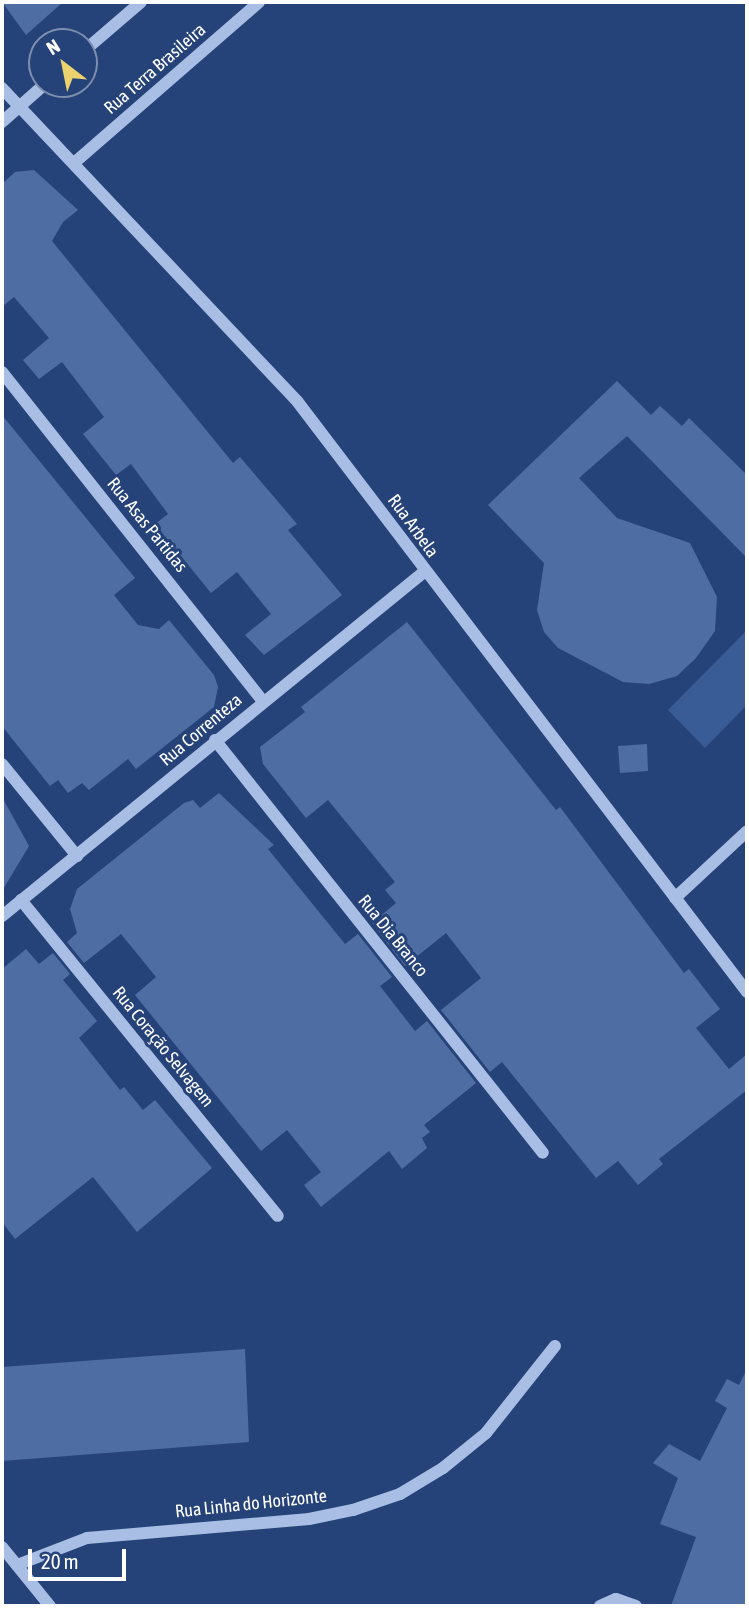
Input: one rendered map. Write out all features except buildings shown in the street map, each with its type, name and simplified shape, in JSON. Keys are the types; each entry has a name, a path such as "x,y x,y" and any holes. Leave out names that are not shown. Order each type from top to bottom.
{"street":[{"path":"98,39 141,2"},
{"name":"Rua Terra Brasileira","path":"74,163 259,2"},
{"name":"Rua Arbela","path":"2,88 297,401 424,572 747,992"},
{"path":"2,122 28,98"},
{"name":"Rua Asas Partidas","path":"2,372 263,701"},
{"name":"Rua Correnteza","path":"2,916 424,572"},
{"name":"Rua Dia Branco","path":"215,740 543,1153"},
{"path":"2,764 77,856"},
{"path":"675,898 747,831"},
{"name":"Rua Coração Selvagem","path":"21,900 278,1216"},
{"name":"Rua Linha do Horizonte","path":"17,1565 87,1538 309,1518 353,1510 400,1493 443,1468 486,1433 555,1346"},
{"path":"2,1547 50,1606"},
{"path":"600,1606 616,1598 636,1606"}],"shaded area":[{"path":"747,630 747,705 705,748 668,710"}]}
